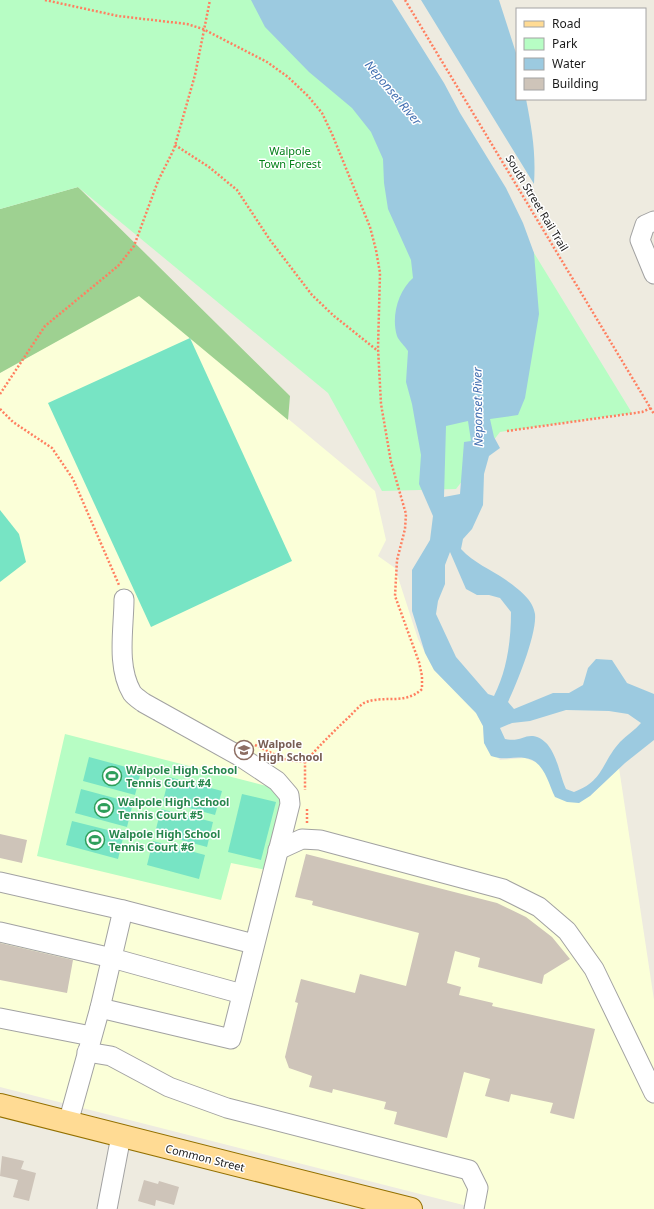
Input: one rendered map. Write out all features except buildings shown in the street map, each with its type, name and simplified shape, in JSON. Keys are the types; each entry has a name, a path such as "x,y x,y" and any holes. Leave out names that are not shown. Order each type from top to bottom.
{"main road":[{"name":"Common Street","path":"0,1105 411,1209"}],"street":[{"path":"654,221 645,225 640,240 654,274"},
{"path":"100,1008 231,1039 290,804 289,795 283,786 241,757 144,703 133,695 126,679 122,656 124,598"},
{"path":"278,850 306,838 320,840 503,889 538,907 567,931 594,968 654,1093"},
{"path":"0,882 123,910 254,944"},
{"path":"68,1123 100,1008 123,910"},
{"path":"0,932 112,958 242,994"},
{"path":"0,1018 89,1044 169,1087 227,1108 469,1170 478,1188 474,1209"},
{"path":"107,1209 121,1136"}],"path":[{"path":"45,0 118,16 187,24 204,29 267,62 283,73 308,96 322,113 370,227 376,250 380,294 378,352 382,411 391,462 406,514 405,529 397,560 395,596 419,662 422,676 422,689 415,696 401,700 382,700 363,704 325,740 305,762 305,793"},
{"path":"0,394 45,326 118,266 131,250 139,235 157,185 175,145 194,75 210,0"},
{"name":"South Street Rail Trail","path":"406,0 654,414"},
{"path":"175,145 209,167 237,190 270,240 312,295 334,316 378,352"},
{"path":"507,431 642,412 651,408"},
{"path":"0,409 13,422 52,448 73,479 124,598"},
{"path":"306,805 308,816 306,838"}],"shaded area":[{"name":"Walpole High School","path":"139,295 375,491 386,540 378,556 395,568 418,639 434,670 476,713 483,726 484,743 500,760 525,758 538,763 546,774 551,787 590,796 619,768 654,1000 654,1209 479,1209 0,1087 0,373"}],"green space":[{"name":"Walpole Town Forest","path":"0,0 379,0 632,413 500,432 456,489 382,491 328,393 78,187 0,209"},
{"path":"78,187 290,396 288,420 139,296 0,373 0,209"},
{"path":"190,338 292,561 151,627 48,403"},
{"path":"0,510 19,534 26,562 0,582"},
{"path":"65,734 282,790 286,796 266,870 231,863 221,900 37,856"},
{"name":"Walpole High School Tennis Court #4","path":"89,757 141,771 135,795 83,781"},
{"path":"169,777 222,791 215,815 163,801"},
{"name":"Walpole High School Tennis Court #5","path":"81,789 133,803 127,827 75,813"},
{"path":"242,794 276,802 261,860 228,852"},
{"path":"161,809 213,822 207,847 155,833"},
{"name":"Walpole High School Tennis Court #6","path":"72,821 124,834 118,859 66,845"},
{"path":"153,841 205,855 199,879 147,865"}],"water":[{"name":"Neponset River","path":"251,0 392,0 444,83 460,113 506,188 523,223 534,253 539,314 525,398 518,415 490,419 494,437 500,448 489,456 484,474 483,505 472,529 463,539 461,549 482,566 506,580 519,590 528,599 534,609 535,623 530,646 508,702 514,709 553,693 569,693 583,685 588,668 596,659 612,660 627,683 654,694 654,740 625,763 590,796 579,803 567,802 555,797 544,773 537,763 525,758 500,758 491,756 484,743 483,726 476,713 434,670 425,653 412,611 412,570 430,540 433,516 419,484 421,455 412,404 406,382 408,351 399,340 395,329 395,313 397,305 403,290 413,278 411,260 388,209 384,183 383,159 371,132 352,108 309,72 265,27","holes":["468,421 471,441 464,442 460,494 444,497 446,426","450,552 466,589 477,595 489,595 500,598 511,612 510,634 505,666 494,696 488,694 456,657 436,614 438,601 445,584 445,565","566,710 609,711 628,714 641,723 620,742 597,777 584,788 574,792 566,789 555,758 547,744 541,739 533,736 527,736 514,740 505,739 500,728 512,723 530,721"]},
{"path":"421,0 499,0 516,53 516,100 526,100 534,151 534,184"}],"place":[{"name":"Walpole High School","path":"244,750"},
{"name":"Walpole High School Tennis Court #4","path":"112,776"},
{"name":"Walpole High School Tennis Court #5","path":"104,808"},
{"name":"Walpole High School Tennis Court #6","path":"95,840"}]}
